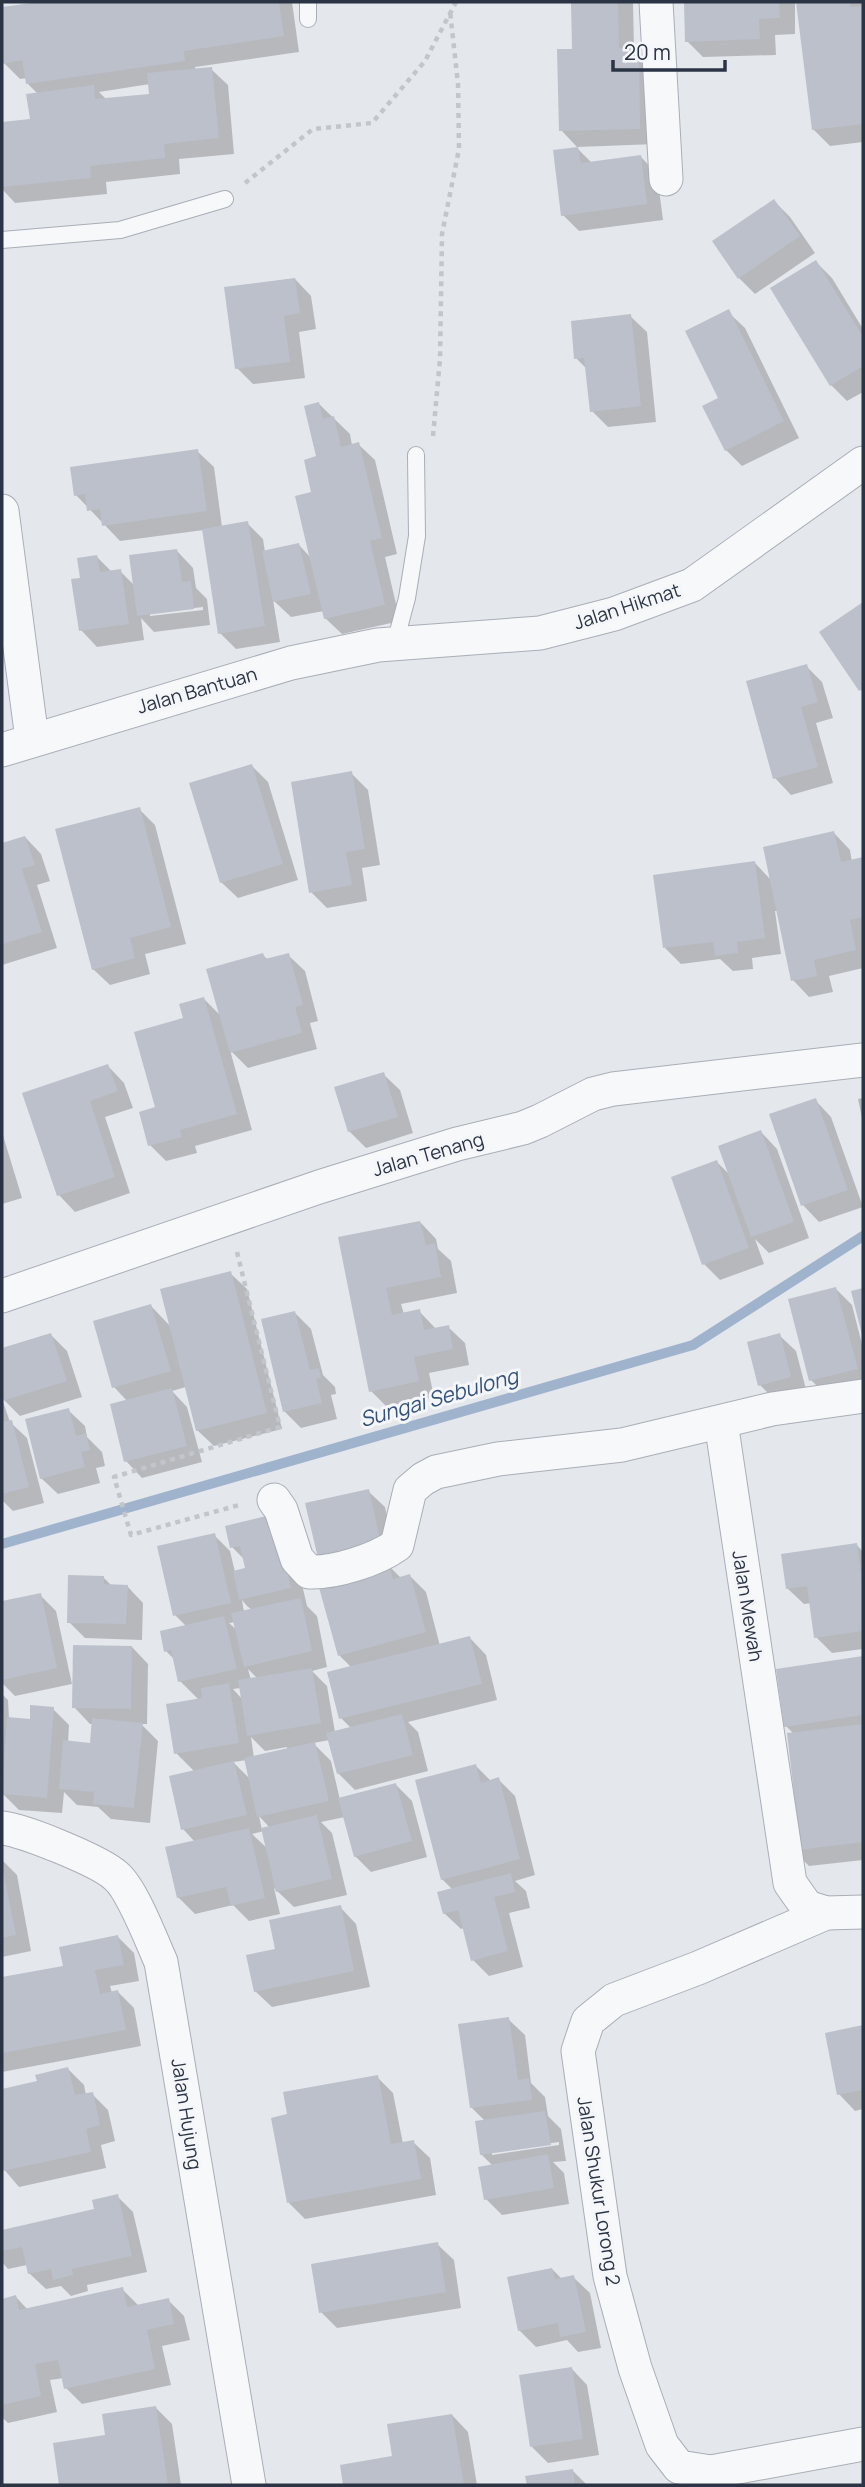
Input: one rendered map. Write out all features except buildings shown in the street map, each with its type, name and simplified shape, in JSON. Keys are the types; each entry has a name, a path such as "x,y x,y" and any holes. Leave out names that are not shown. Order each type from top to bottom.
{"street":[{"path":"656,2 666,180"},
{"name":"Jalan Hikmat","path":"395,643 540,633 614,614 692,585 863,463"},
{"path":"2,510 17,744"},
{"name":"Jalan Bantuan","path":"17,744 291,663 395,643"},
{"name":"Jalan Tenang","path":"2,1296 319,1187 432,1152 523,1128 593,1094 613,1089 863,1060"},
{"path":"274,1500 281,1510 297,1559 309,1572 322,1572 383,1555 397,1545 411,1490 436,1472 498,1459 622,1445 772,1409 863,1396"},
{"name":"Jalan Mewah","path":"721,1422 790,1883 807,1907 826,1913"},
{"name":"Jalan Hujung","path":"2,1828 16,1829 80,1856 117,1876 138,1910 160,1962 249,2485"},
{"path":"826,1913 863,1912"},
{"name":"Jalan Shukur Lorong 2","path":"826,1913 698,1968 614,2000 588,2021 578,2051 610,2276 635,2368 662,2445 679,2468 711,2472 863,2444"}],"lane":[{"path":"308,2 308,19"},
{"path":"2,240 120,230 225,199"},
{"path":"395,643 407,598 417,536 416,455"}],"path":[{"path":"225,199 313,129 372,122 425,61 456,2"},
{"path":"416,455 435,434 440,359 442,234 459,149 458,84 450,11"},
{"path":"229,1218 280,1427 114,1477 131,1535 263,1498 274,1500"}],"waterway":[{"name":"Sungai Sebulong","path":"2,1544 693,1345 863,1236"}]}
